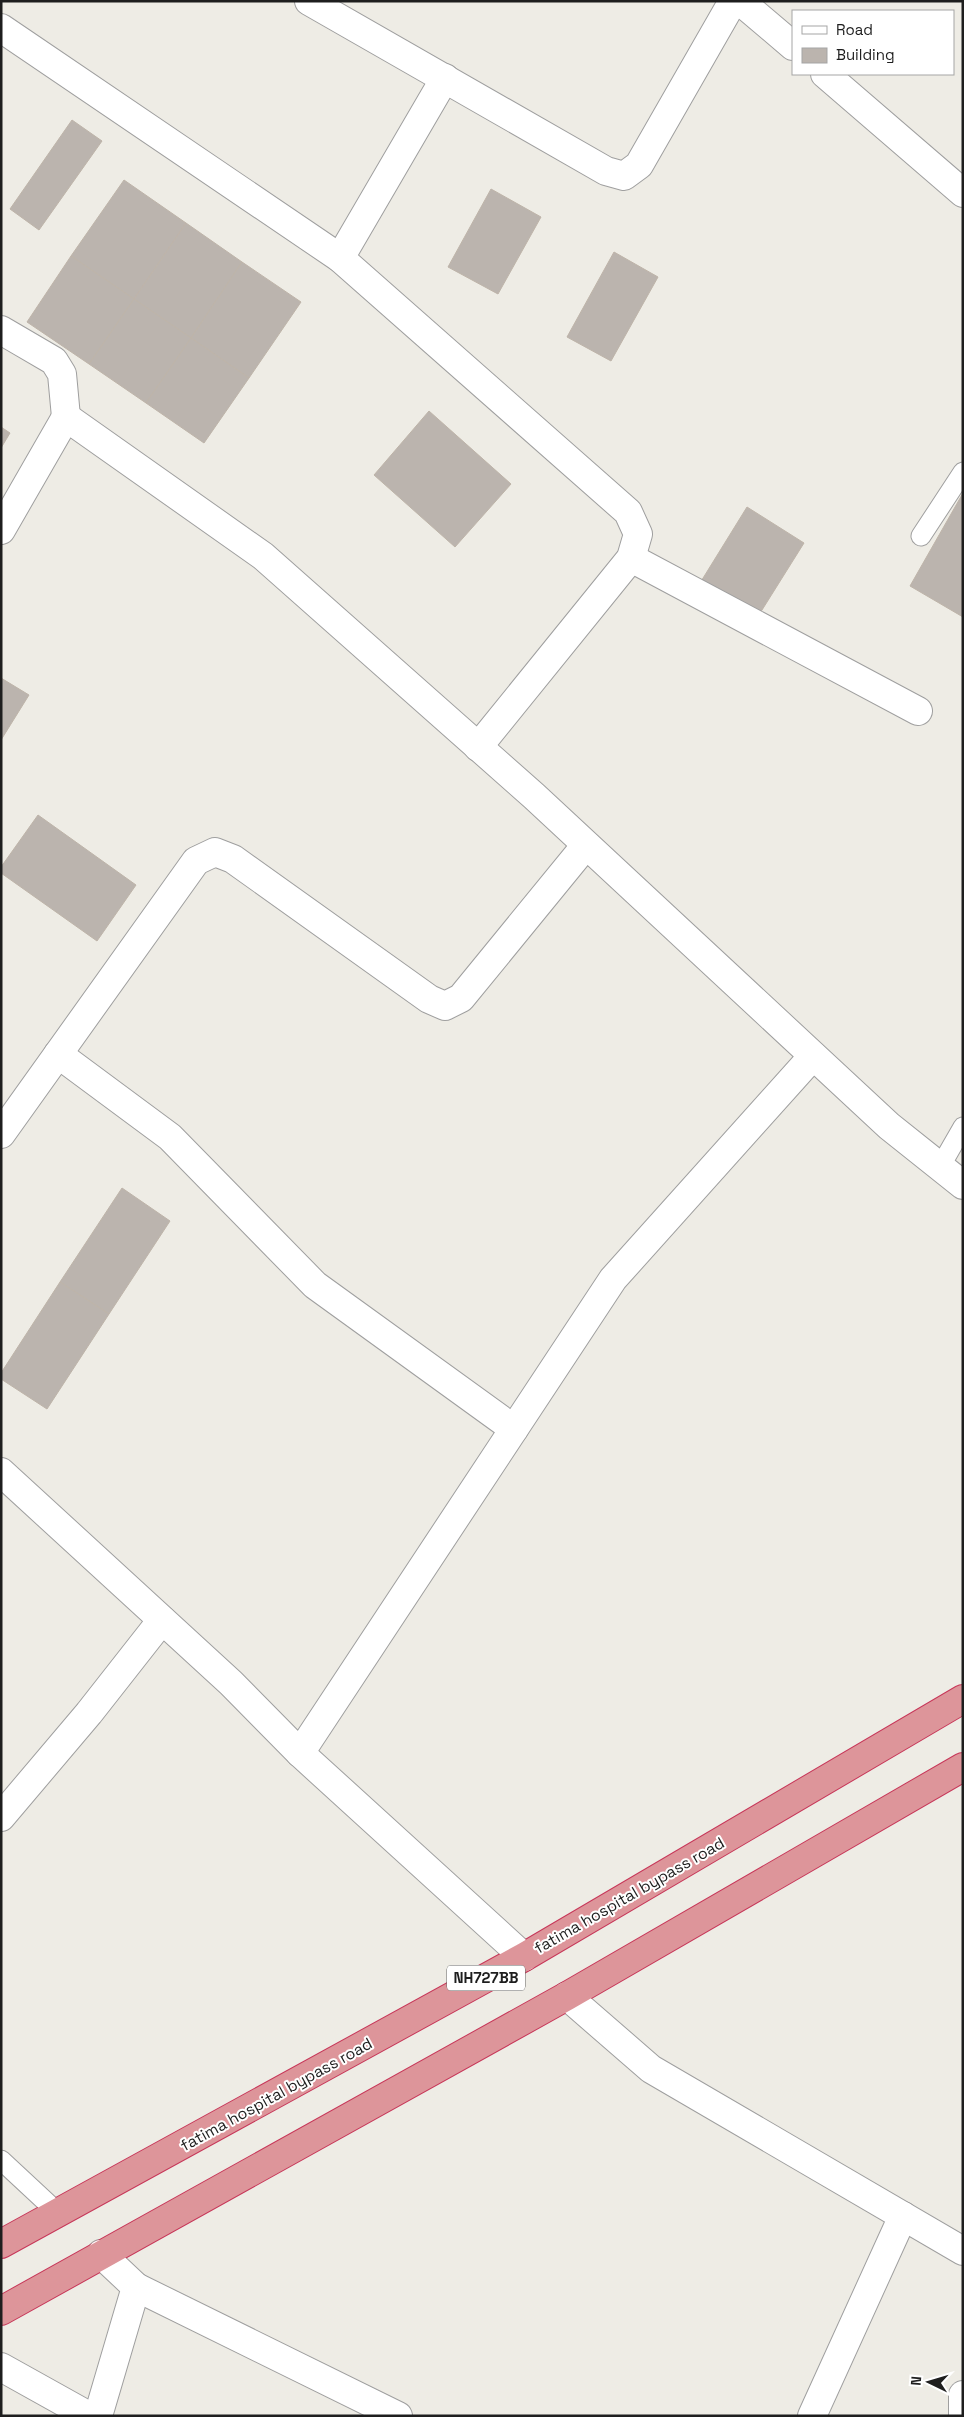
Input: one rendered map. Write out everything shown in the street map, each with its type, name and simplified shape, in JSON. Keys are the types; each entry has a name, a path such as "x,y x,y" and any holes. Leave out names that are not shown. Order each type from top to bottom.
{"highway":[{"name":"fatima hospital bypass road","path":"1,2244 524,1957 963,1699"},
{"path":"1,2311 567,1996 963,1767"}],"street":[{"path":"309,1 606,171 624,176 639,165 733,1"},
{"path":"740,1 792,45"},
{"path":"1,28 340,258 628,512 638,534 631,558 478,747"},
{"path":"825,75 963,193"},
{"path":"340,258 445,78"},
{"path":"1,330 54,362 62,374 66,417 1,530"},
{"path":"66,417 263,556 586,845 889,1126 963,1185"},
{"path":"631,558 918,711"},
{"path":"1,1134 196,860 215,852 233,859 428,999 445,1006 461,998 586,845"},
{"path":"58,1054 170,1137 315,1284 514,1429"},
{"path":"300,1753 613,1279 813,1056"},
{"path":"1,1472 231,1684 300,1753 524,1957"},
{"path":"1,1817 89,1713 162,1620"},
{"path":"567,1996 651,2069 963,2251"},
{"path":"812,2416 903,2216"},
{"path":"101,2254 136,2287 398,2416"},
{"path":"98,2416 136,2287"},
{"path":"1,2367 89,2416"},
{"path":"963,2395 963,2416"}],"lane":[{"path":"921,536 963,472"},
{"path":"940,1167 963,1127"},
{"path":"1,2160 58,2213"}],"building":[{"path":"72,120 102,141 39,230 10,209"},
{"path":"124,180 186,223 134,299 71,256"},
{"path":"491,189 541,217 498,294 448,267"},
{"path":"186,223 242,262 191,338 134,299"},
{"path":"614,252 658,277 611,361 567,337"},
{"path":"71,256 134,299 89,364 27,322"},
{"path":"242,262 301,302 249,378 191,338"},
{"path":"134,299 191,338 146,403 89,364"},
{"path":"191,338 249,378 204,443 146,403"},
{"path":"429,411 511,484 455,547 374,475"},
{"path":"1,427 10,433 1,448"},
{"path":"963,493 963,617 910,586"},
{"path":"747,507 804,543 757,618 700,583"},
{"path":"1,678 29,695 1,740"},
{"path":"38,815 136,885 97,941 1,873 1,867"},
{"path":"122,1188 170,1221 109,1314 60,1282"},
{"path":"60,1282 109,1314 47,1409 1,1379 1,1373"}]}
